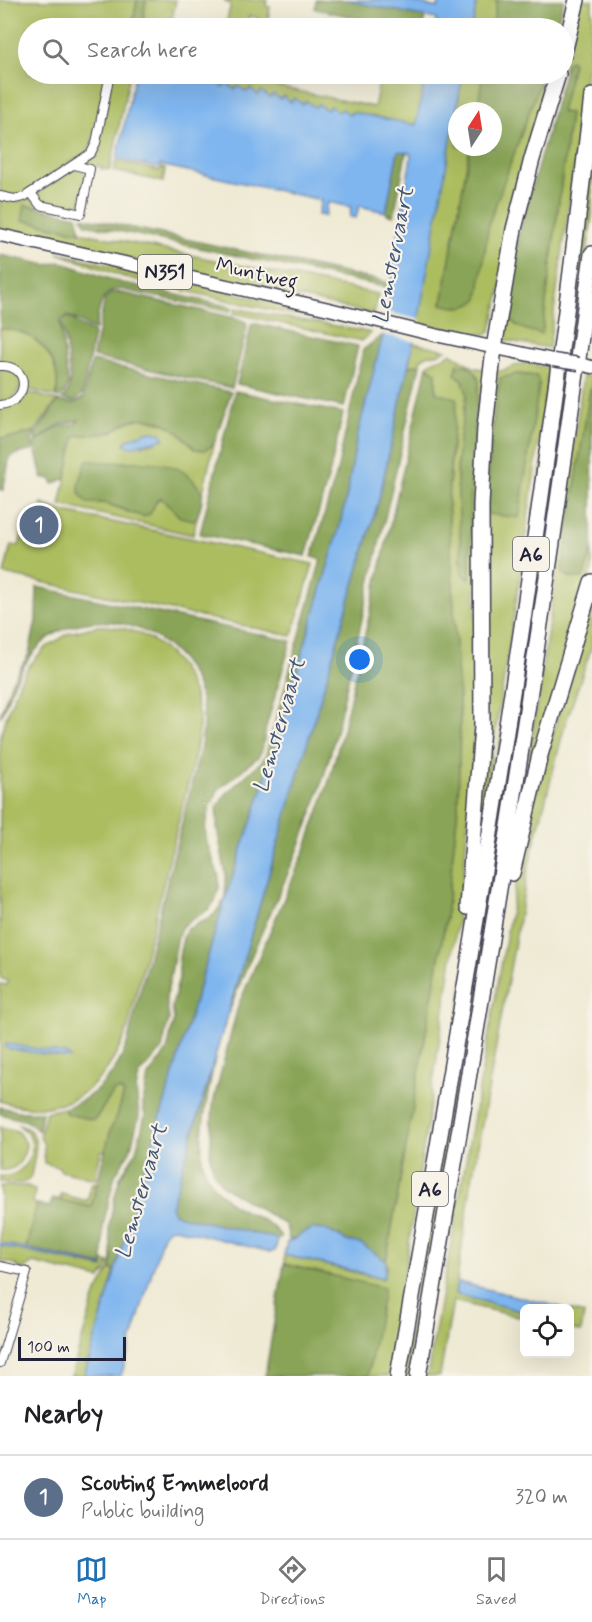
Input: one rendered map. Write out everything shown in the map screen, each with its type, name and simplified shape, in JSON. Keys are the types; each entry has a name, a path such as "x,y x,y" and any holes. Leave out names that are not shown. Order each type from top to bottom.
{"highway":[{"path":"572,18 577,0"},
{"name":"A6","path":"460,1012 480,770 483,691 482,464 495,344 513,229 555,84"},
{"name":"A6","path":"398,1376 490,828 532,546 592,96"},
{"name":"A6","path":"418,1376 492,939 547,580 592,254"},
{"name":"A6","path":"492,939 514,864 553,709 592,582"}],"main road":[{"name":"Muntweg","path":"0,235 365,318 538,353 592,367"},
{"name":"Muntweg","path":"538,353 592,359"}],"street":[{"path":"0,196 18,199 32,193 90,154 95,147 108,84"},
{"path":"32,193 40,205 81,214 90,169 74,165"},
{"path":"0,366 10,366 15,369 22,378 23,386 17,398 0,405"},
{"path":"0,1266 27,1272 0,1363"}],"green space":[{"path":"0,0 137,0 134,18 18,18 18,84 105,84 91,147 86,154 67,164 23,195 0,193"},
{"path":"137,0 146,0 143,18 134,18"},
{"path":"146,0 176,0 172,18 143,18"},
{"path":"225,0 267,0 266,6 270,7 268,18 249,16 248,18 228,18 231,4"},
{"path":"316,0 346,0 425,17 358,18 315,9"},
{"path":"477,0 497,0 494,18 474,18"},
{"path":"497,0 564,0 559,18 494,18"},
{"path":"579,0 592,0 592,22 576,154 549,348 503,340 501,337 562,84 564,84 515,324 542,334 570,114 561,112 565,84 574,84 574,20"},
{"path":"111,84 128,84 110,170 101,169 98,165 97,167 87,165 86,162 98,147"},
{"path":"209,84 265,84 374,107 379,84 424,84 417,126 352,112 350,115"},
{"path":"461,84 481,84 478,102 458,102"},
{"path":"481,84 539,84 489,223 478,299 465,306 442,304 468,156 502,156 502,102 478,102"},
{"path":"539,84 550,84 491,330 486,334 417,323 448,155 468,156 442,304 470,305 478,299 486,236 492,212"},
{"path":"561,84 568,84 561,112 570,113 542,334 516,325 507,311 514,251"},
{"path":"592,136 592,215 529,668 413,1376 403,1376"},
{"path":"398,151 406,153 394,216 386,212"},
{"path":"116,161 160,171 161,168 165,169 163,182 114,171"},
{"path":"72,170 87,171 80,205 68,208 41,202 37,193"},
{"path":"31,198 39,208 22,220 378,294 374,314 0,230 0,199 17,202"},
{"path":"25,205 77,216 81,232 22,220"},
{"path":"82,217 391,283 390,288 86,224"},
{"path":"58,253 362,324 280,312 124,277"},
{"path":"0,255 47,265 60,262 122,283 232,307 230,312 120,289 113,290 108,293 101,304 95,330 67,316 60,321 68,385 65,393 59,398 56,397 56,371 45,350 26,335 14,330 0,329"},
{"path":"118,292 246,322 247,327 232,388 93,357 105,299 111,293"},
{"path":"235,308 371,333 362,341 234,313"},
{"path":"66,318 71,318 93,332 94,335 82,394 73,402 62,399 67,394 70,379 61,324"},
{"path":"252,323 358,346 344,407 237,384"},
{"path":"0,329 14,330 26,335 45,350 56,371 56,397 29,389 26,387 23,376 0,364"},
{"path":"383,335 357,437 339,529 261,793 225,899 226,876 217,828 217,807 226,794 262,761 266,754 321,560 312,557 337,472 363,350"},
{"path":"413,343 446,350 426,356 420,361 420,365 408,366"},
{"path":"451,353 473,367 486,370 475,473 474,749 462,891 389,1376 368,1376 383,1288 284,1264 284,1255 382,1279 387,1267 386,1261 446,918 458,807 460,720 448,501 456,398 436,393 436,373 427,366","holes":["466,365 473,370 479,383 471,481 470,578 462,574 457,476 458,448 467,394 463,380 455,374"]},
{"path":"92,361 231,392 214,444 205,450 195,449 181,435 164,424 155,420 135,420 109,433 75,436 66,478 53,484 51,479 42,477 34,444 58,427 75,424 79,420 59,425 35,441 35,435 58,401 73,404 83,398"},
{"path":"523,363 549,368 520,576 474,868 482,507 494,372","holes":["517,374 536,376 539,385 518,518 500,378"]},
{"path":"458,364 471,368 479,380 471,481 470,576 468,579 462,574 457,476 458,448 467,394 463,380 455,374"},
{"path":"420,365 337,728 324,774 298,850 250,960 224,1027 379,499 408,366"},
{"path":"427,366 436,373 436,393 456,398 457,403 448,501 460,720 458,807 446,918 386,1261 361,1244 318,1229 307,1231 289,1240 286,1225 224,1187 214,1173 210,1156 213,1103 238,1006 305,850 329,781"},
{"path":"0,367 18,374 22,386 11,400 0,402"},
{"path":"517,374 536,376 539,385 519,518 487,514 491,446 500,378"},
{"path":"583,375 592,377 592,388 590,389 562,571 569,577 583,578 592,550 592,569 518,833 566,507"},
{"path":"592,388 592,550 583,578 574,578 562,571 590,389"},
{"path":"235,391 343,413 330,471 306,556 200,534"},
{"path":"28,392 57,401 35,431 16,437 0,438 1,410 23,393"},
{"path":"141,418 165,424 178,431 195,449 205,450 214,444 202,496 195,484 184,475 161,465 88,461 98,503 106,503 133,514 150,514 157,500 162,498 167,505 193,520 197,518 193,535 60,505 75,436 112,432 125,423","holes":["149,431 162,434 156,442 143,445 125,442"]},
{"path":"35,431 32,439 33,450 10,456 3,490 0,490 0,438 16,437"},
{"path":"88,460 156,463 181,470 192,479 201,493 202,500 197,518 193,520 180,517 161,498 157,500 150,514 143,517 106,503 87,503 79,493 79,484"},
{"path":"42,504 65,512 313,564 292,636 4,574 11,545 19,546 22,535 36,537"},
{"path":"37,587 291,641 266,727 262,751 258,757 219,789 209,808 205,829 207,843 219,877 219,888 215,901 209,909 182,926 178,936 166,998 169,1019 162,1049 139,1075 136,1089 139,1116 130,1151 115,1175 109,1199 103,1226 103,1265 26,1248 37,1204 50,1207 52,1198 91,1207 111,1128 124,1093 120,1090 114,1091 93,1120 68,1114 65,1108 86,1098 104,1084 123,1055 127,1044 200,751 203,711 198,688 187,668 173,651 155,637 136,628 114,622 92,622 71,627 50,637 37,648 17,677 0,717 11,683 29,654 36,621"},
{"path":"592,593 592,646 565,725 529,864 471,1185 455,1294 520,1311 520,1317 453,1301 440,1376 427,1376 525,833"},
{"path":"98,626 130,630 145,636 170,654 180,666 194,695 198,712 196,751 128,1027 119,1048 95,1083 80,1095 64,1103 44,1107 23,1107 0,1101 0,984 6,985 8,981 0,978 0,739 20,681 29,666 44,649 69,633"},
{"path":"225,899 115,1271 110,1269 112,1257 109,1227 114,1200 120,1177 135,1154 142,1129 145,1116 143,1104 148,1076 167,1051 174,1019 172,1007 179,978 179,956 183,938 186,930 214,915"},
{"path":"215,1058 203,1129 204,1168 212,1183 224,1197 271,1226 281,1237 278,1239 180,1216 174,1213 171,1207"},
{"path":"117,1089 124,1093 106,1151 101,1151 95,1179 61,1171 59,1167 44,1163 44,1145 40,1137 46,1112 65,1108 65,1112 96,1118"},
{"path":"0,1107 22,1112 42,1112 39,1131 27,1121 0,1114"},
{"path":"19,1125 31,1131 35,1140 31,1176 23,1182 0,1182 0,1176 19,1171 31,1154 31,1140"},
{"path":"0,1127 17,1131 26,1143 22,1159 11,1169 6,1170 0,1170"},
{"path":"97,1182 91,1207 60,1200 61,1194 87,1201 92,1183"},
{"path":"0,1186 28,1186 35,1190 33,1203 37,1204 26,1248 0,1243"},
{"path":"0,1246 103,1268 104,1261 109,1263 100,1279 33,1263 24,1269 15,1264 0,1261"},
{"path":"284,1264 384,1288 368,1376 265,1376"},
{"path":"110,1269 115,1271 84,1376 71,1376 95,1296"},
{"path":"574,1311 584,1314 581,1332 574,1330"}],"water":[{"path":"346,0 402,0 438,8 440,0 477,0 474,18 431,18"},
{"name":"Lemstervaart","path":"133,84 218,84 223,87 228,84 235,89 238,86 247,92 250,88 258,95 261,91 270,97 273,94 280,99 283,96 291,102 294,98 303,104 306,101 315,107 318,104 327,110 330,106 339,112 342,109 350,115 352,112 416,125 424,84 461,84 458,102 448,102 448,156 419,317 379,499 171,1207 174,1213 180,1216 278,1239 275,1251 270,1252 175,1228 168,1229 163,1235 121,1376 84,1376 225,899 261,793 339,529 357,437 383,335 411,156 410,153 398,151 386,212 359,206 356,218 350,217 351,207 328,202 325,216 318,215 321,200 160,165 159,168 117,159"},
{"path":"149,431 162,434 164,439 130,447 124,444 132,437"},
{"path":"7,1044 67,1054 70,1058 6,1048"},
{"path":"312,1229 326,1230 347,1241 361,1244 386,1261 384,1278 284,1255 287,1242"},
{"path":"0,1243 101,1265 104,1267 0,1246"},
{"path":"457,1282 548,1304 520,1304 520,1311 455,1294"}],"pier":[{"path":"383,311 421,320 416,342 380,334"}],"place":[{"name":"Scouting Emmeloord","path":"39,525"}]}
